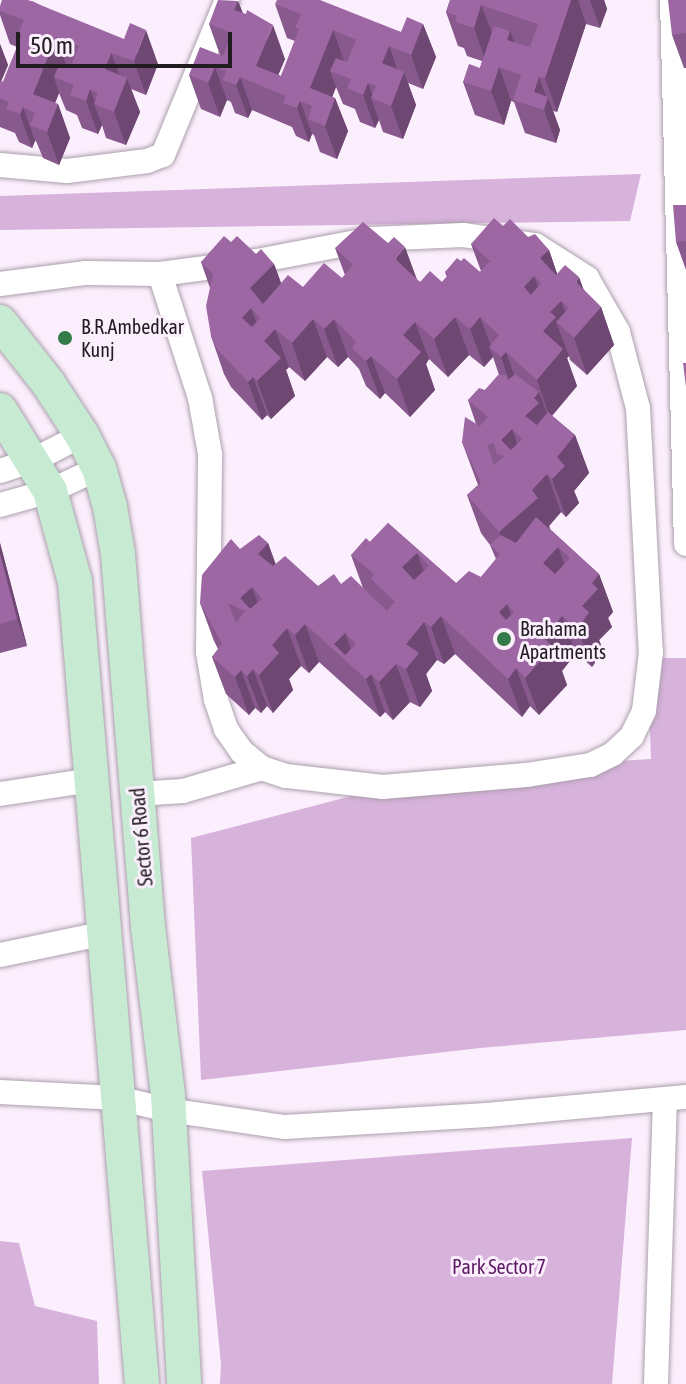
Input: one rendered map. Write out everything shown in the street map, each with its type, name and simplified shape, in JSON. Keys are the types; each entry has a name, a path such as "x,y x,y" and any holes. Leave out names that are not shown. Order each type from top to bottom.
{"street":[{"path":"0,165 67,171 147,161 163,155 227,0"},
{"path":"672,0 686,544"},
{"path":"0,284 86,273 160,274 257,261 372,239 463,235 535,245 587,278 618,332 638,408 651,652 644,711 632,736 613,754 590,765 526,775 383,787 319,781 262,768 242,752 226,729 216,700 208,638 210,454 200,398 160,274"},
{"name":"Sector 6 Road","path":"0,322 48,383 82,435 99,468 110,507 118,554 137,794 168,1110 184,1384"},
{"path":"0,410 34,460 50,491 75,582 142,1384"},
{"path":"0,471 34,460 82,435"},
{"path":"0,505 50,491 99,468"},
{"path":"137,794 183,791 262,768"},
{"path":"0,794 91,780"},
{"path":"0,955 105,933"},
{"path":"0,1092 117,1098 168,1110 285,1127 676,1099 656,1384"}],"green space":[{"path":"641,174 630,221 0,230 0,196"},
{"path":"647,658 686,658 686,1030 480,1048 201,1080 191,838 443,772 651,759"},
{"name":"Park Sector 7","path":"632,1138 612,1384 220,1384 221,1364 202,1171"},
{"path":"0,1241 19,1243 35,1306 97,1321 99,1384 0,1384"}],"building":[{"path":"2,0 28,0 124,39 130,23 146,30 134,61 111,53 105,69 127,78 114,112 94,104 98,93 90,89 86,101 70,95 74,85 54,77 59,64 70,68 79,46 56,37 33,94 58,104 47,132 30,125 35,113 23,107 20,114 6,109 9,102 0,98 0,81 3,82 22,35 18,34 24,20 0,11"},
{"path":"218,0 238,1 234,10 246,14 247,10 273,25 256,66 281,76 299,29 295,28 301,14 275,4 277,0 320,0 401,32 407,17 423,24 411,55 389,46 382,63 404,72 391,106 371,98 376,86 368,83 363,95 347,88 351,79 330,71 336,58 347,62 356,40 333,30 310,88 335,98 325,126 308,119 312,106 300,101 297,108 283,103 286,96 240,77 236,85 223,80 226,71 215,67 208,83 189,75 200,47 223,56 232,33 209,24"},
{"path":"450,0 571,0 545,78 539,77 534,92 548,97 544,110 513,100 521,75 499,67 491,91 463,82 469,64 480,68 494,26 510,31 507,40 530,47 538,24 481,5 474,28 455,22 457,16 446,12"},
{"path":"668,0 686,0 686,33 672,35"},
{"path":"673,205 686,205 686,241 676,242"},
{"path":"494,218 503,226 510,219 528,237 535,234 549,250 540,258 556,275 565,265 579,277 576,282 601,307 574,338 556,322 569,308 561,301 550,312 556,317 543,331 563,349 537,380 506,352 501,357 489,347 499,335 480,317 470,329 455,317 434,339 415,322 403,335 421,352 397,379 371,356 366,361 352,348 356,342 334,319 324,329 313,319 292,343 275,329 264,341 281,358 257,381 253,377 248,382 217,349 211,336 206,306 213,274 201,262 224,236 231,242 237,236 256,254 261,249 274,264 250,288 263,304 288,275 303,287 324,263 342,278 353,265 335,248 363,222 388,243 394,237 405,247 395,259 420,282 430,271 442,282 448,275 445,272 457,258 461,261 464,258 480,272 490,261 471,244","holes":["534,276 541,283 531,295 524,287","251,308 260,318 252,327 242,318"]},
{"path":"515,374 539,392 534,398 539,403 525,416 537,425 548,412 575,435 557,457 565,466 552,479 547,474 532,490 538,498 499,532 467,495 481,483 462,442 465,417 480,426 488,417 468,400 479,388 485,390 498,375 506,375 508,380","holes":["512,429 522,439 511,450 501,440","494,443 497,454 504,456 494,465 487,445"]},
{"path":"536,517 599,574 592,583 598,589 582,606 589,612 578,629 562,616 544,638 553,647 525,678 516,668 508,679 441,616 431,627 424,622 406,644 419,653 406,669 396,664 379,682 371,674 366,679 305,624 295,635 287,628 272,645 279,653 259,675 253,669 247,676 241,670 235,677 212,657 222,644 200,603 202,575 231,539 240,549 259,535 268,543 258,554 273,566 285,556 318,586 334,574 341,584 351,576 387,611 395,602 371,579 374,574 351,555 366,538 370,542 388,523 456,583 469,571 481,577 500,554 490,545 501,535 516,543","holes":["558,547 570,558 555,574 543,563","417,553 429,566 414,580 402,567","252,587 262,599 250,609 240,598","228,603 245,611 236,623","507,604 514,612 506,620 499,612","345,633 356,644 345,655 334,644"]},
{"path":"0,554 17,619 0,624"}],"place":[{"name":"B.R.Ambedkar Kunj","path":"65,338"},
{"name":"Brahama Apartments","path":"504,639"}]}
